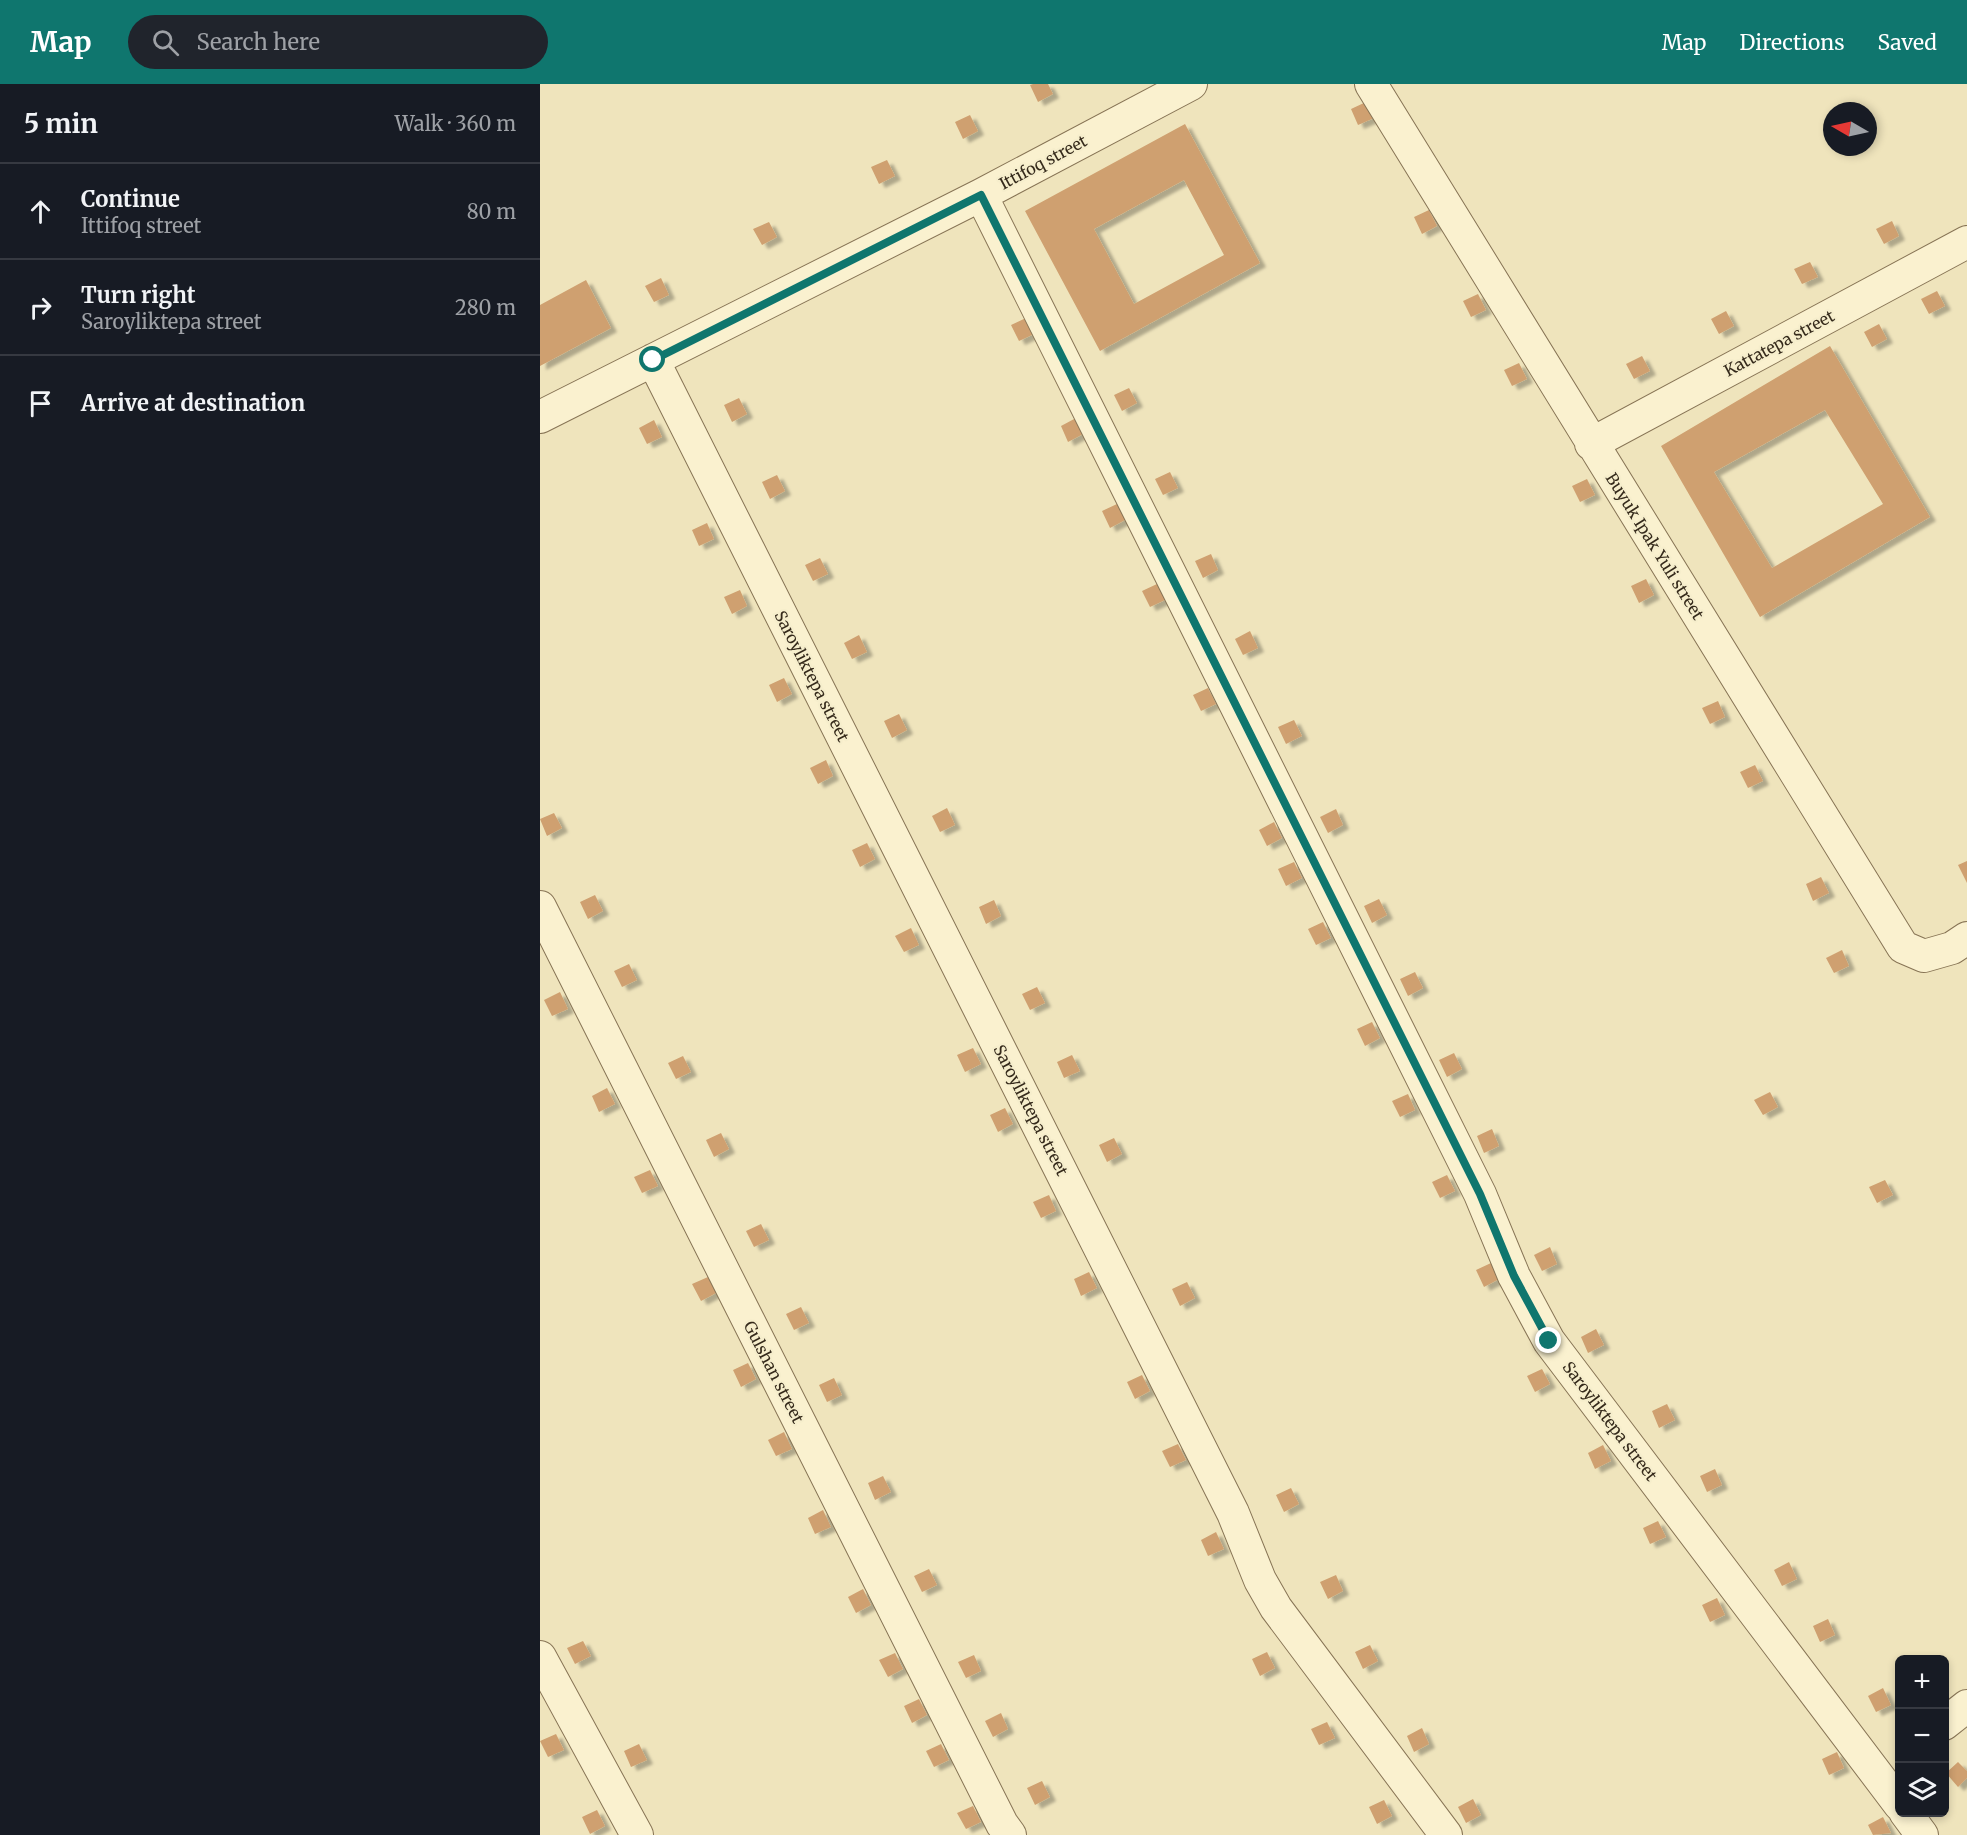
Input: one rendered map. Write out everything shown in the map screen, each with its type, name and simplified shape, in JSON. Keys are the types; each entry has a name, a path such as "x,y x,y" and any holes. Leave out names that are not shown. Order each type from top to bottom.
{"street":[{"name":"Ittifoq street","path":"540,417 981,195 1191,84"},
{"name":"Buyuk Ipak Yuli street","path":"1371,84 1904,947 1924,956 1952,948 1967,938"},
{"name":"Saroyliktepa street","path":"981,195 1475,1183 1514,1276 1549,1341 1888,1767 1895,1791"},
{"name":"Kattatepa street","path":"1592,444 1967,242"},
{"name":"Saroyliktepa street","path":"653,360 1223,1491 1260,1580 1276,1608 1446,1835"},
{"name":"Gulshan street","path":"540,907 996,1814 1010,1835"},
{"path":"540,1657 637,1835"},
{"path":"1949,1720 1967,1706"},
{"path":"1909,1817 1923,1835"}],"building":[{"path":"1048,84 1053,94 1038,102 1030,85"},
{"path":"1366,102 1374,118 1358,125 1351,109"},
{"path":"970,115 978,131 963,139 955,122"},
{"path":"1185,124 1260,263 1100,351 1025,211","holes":["1184,180 1224,255 1134,304 1094,229"]},
{"path":"887,160 895,176 879,184 871,167"},
{"path":"1429,210 1437,226 1422,234 1414,217"},
{"path":"1892,221 1899,236 1884,244 1876,229"},
{"path":"769,222 777,237 762,245 753,229"},
{"path":"1810,262 1818,277 1802,284 1794,269"},
{"path":"661,278 669,295 654,302 645,286"},
{"path":"586,280 611,328 540,366 540,305"},
{"path":"1937,291 1945,306 1929,314 1921,299"},
{"path":"1478,294 1486,310 1471,317 1463,301"},
{"path":"1726,311 1734,326 1719,334 1711,319"},
{"path":"1026,318 1034,334 1019,341 1011,325"},
{"path":"1879,324 1887,339 1872,347 1864,332"},
{"path":"1830,346 1930,517 1760,617 1661,446","holes":["1825,410 1883,504 1772,568 1714,472"]},
{"path":"1642,356 1650,371 1634,379 1626,364"},
{"path":"1519,363 1527,379 1512,386 1504,370"},
{"path":"1129,388 1137,403 1122,411 1114,395"},
{"path":"739,398 747,414 732,422 724,405"},
{"path":"1076,418 1083,434 1068,442 1061,426"},
{"path":"654,420 662,437 647,444 639,428"},
{"path":"1170,472 1178,488 1163,495 1155,479"},
{"path":"777,475 785,491 770,499 762,482"},
{"path":"1587,479 1595,495 1580,502 1572,486"},
{"path":"1117,504 1125,520 1110,528 1102,511"},
{"path":"707,523 714,539 699,546 692,530"},
{"path":"1211,554 1218,570 1203,578 1195,561"},
{"path":"820,558 828,574 813,581 805,565"},
{"path":"1646,579 1654,595 1639,603 1631,586"},
{"path":"1157,584 1165,600 1150,607 1142,591"},
{"path":"740,590 747,606 732,614 724,597"},
{"path":"1250,631 1258,648 1243,655 1235,639"},
{"path":"859,635 867,652 852,659 844,643"},
{"path":"784,678 792,694 777,702 769,685"},
{"path":"1208,688 1216,704 1201,711 1193,695"},
{"path":"1718,701 1725,717 1710,724 1702,708"},
{"path":"899,714 907,730 892,738 884,721"},
{"path":"1294,720 1302,736 1286,744 1278,727"},
{"path":"826,760 833,776 818,784 810,768"},
{"path":"1755,765 1763,781 1748,788 1740,772"},
{"path":"947,808 955,825 940,832 932,816"},
{"path":"1336,809 1343,825 1328,833 1320,817"},
{"path":"554,813 562,828 547,836 540,819"},
{"path":"1274,822 1282,838 1267,846 1259,830"},
{"path":"867,843 875,859 860,867 852,850"},
{"path":"1967,861 1967,883 1958,865"},
{"path":"1294,862 1302,878 1286,886 1278,869"},
{"path":"1821,877 1829,893 1813,901 1806,884"},
{"path":"595,895 603,911 588,919 580,902"},
{"path":"1379,899 1387,915 1372,923 1364,906"},
{"path":"994,900 1001,916 986,924 979,907"},
{"path":"1323,922 1331,938 1316,945 1308,929"},
{"path":"911,928 919,945 904,952 895,936"},
{"path":"1842,950 1849,966 1834,973 1826,958"},
{"path":"629,964 637,980 622,987 614,971"},
{"path":"1415,972 1423,988 1408,996 1400,979"},
{"path":"1037,987 1045,1003 1030,1010 1022,994"},
{"path":"560,992 568,1009 552,1016 544,1000"},
{"path":"1372,1022 1380,1038 1365,1046 1357,1029"},
{"path":"973,1048 981,1064 965,1072 957,1055"},
{"path":"1454,1053 1462,1069 1447,1077 1439,1060"},
{"path":"1072,1055 1080,1071 1064,1078 1057,1062"},
{"path":"683,1056 691,1072 676,1079 668,1063"},
{"path":"607,1088 615,1104 599,1112 592,1096"},
{"path":"1770,1092 1778,1107 1763,1115 1754,1100"},
{"path":"1408,1094 1415,1110 1400,1117 1392,1101"},
{"path":"1005,1108 1013,1124 998,1132 990,1115"},
{"path":"1492,1129 1499,1146 1484,1153 1477,1136"},
{"path":"721,1133 729,1149 714,1157 706,1140"},
{"path":"1114,1138 1122,1154 1107,1162 1099,1145"},
{"path":"650,1170 658,1186 642,1193 634,1177"},
{"path":"1447,1175 1455,1191 1440,1198 1432,1182"},
{"path":"1885,1180 1893,1195 1877,1203 1869,1187"},
{"path":"1049,1195 1056,1211 1041,1218 1033,1202"},
{"path":"761,1224 769,1240 754,1247 746,1231"},
{"path":"1550,1247 1557,1264 1542,1271 1534,1255"},
{"path":"1491,1263 1499,1279 1484,1287 1476,1270"},
{"path":"1089,1272 1097,1288 1081,1296 1074,1279"},
{"path":"708,1277 716,1293 701,1301 692,1284"},
{"path":"1187,1282 1195,1298 1180,1306 1172,1289"},
{"path":"801,1307 809,1323 794,1330 786,1314"},
{"path":"1596,1329 1604,1345 1588,1353 1581,1337"},
{"path":"748,1363 756,1379 741,1387 733,1370"},
{"path":"1542,1369 1550,1384 1535,1392 1527,1376"},
{"path":"1142,1375 1150,1391 1135,1399 1127,1382"},
{"path":"834,1378 842,1395 827,1402 819,1385"},
{"path":"1667,1404 1675,1420 1659,1428 1652,1411"},
{"path":"784,1432 792,1449 776,1456 768,1440"},
{"path":"1178,1444 1186,1460 1170,1467 1162,1451"},
{"path":"1603,1445 1611,1461 1595,1469 1588,1453"},
{"path":"1715,1469 1722,1485 1707,1492 1700,1476"},
{"path":"883,1476 891,1492 875,1500 868,1483"},
{"path":"1291,1488 1299,1504 1284,1512 1276,1495"},
{"path":"823,1510 831,1527 815,1534 808,1518"},
{"path":"1658,1521 1666,1537 1650,1544 1643,1528"},
{"path":"1216,1532 1224,1549 1208,1556 1201,1540"},
{"path":"1789,1562 1797,1579 1782,1586 1774,1570"},
{"path":"929,1569 937,1585 922,1592 914,1576"},
{"path":"1336,1575 1343,1591 1328,1599 1320,1582"},
{"path":"863,1589 871,1605 856,1613 848,1597"},
{"path":"1717,1598 1725,1615 1710,1622 1702,1605"},
{"path":"1828,1619 1835,1635 1820,1642 1813,1626"},
{"path":"583,1641 591,1656 575,1664 567,1648"},
{"path":"1370,1645 1378,1661 1363,1669 1355,1652"},
{"path":"1267,1652 1275,1668 1260,1676 1252,1659"},
{"path":"895,1653 903,1669 888,1677 879,1660"},
{"path":"974,1655 981,1671 966,1678 958,1662"},
{"path":"1883,1688 1891,1705 1876,1712 1868,1696"},
{"path":"919,1699 927,1715 912,1723 904,1706"},
{"path":"1001,1713 1008,1729 993,1737 985,1721"},
{"path":"1327,1722 1335,1738 1319,1745 1311,1729"},
{"path":"1422,1728 1429,1744 1414,1752 1407,1736"},
{"path":"556,1734 564,1750 548,1757 540,1741"},
{"path":"639,1744 647,1760 631,1767 624,1751"},
{"path":"941,1744 949,1760 934,1767 926,1751"},
{"path":"1837,1752 1844,1768 1829,1775 1822,1759"},
{"path":"1958,1762 1967,1771 1967,1778 1958,1787 1949,1776 1949,1770"},
{"path":"1042,1781 1050,1797 1035,1805 1027,1788"},
{"path":"1473,1799 1481,1815 1466,1823 1458,1807"},
{"path":"1384,1800 1392,1816 1377,1824 1369,1807"},
{"path":"973,1806 981,1822 966,1829 957,1813"},
{"path":"597,1810 605,1826 590,1834 582,1817"},
{"path":"1883,1817 1891,1833 1873,1835 1868,1825"}],"route":[{"path":"653,360 981,195 1480,1194 1514,1276 1549,1341"}]}
